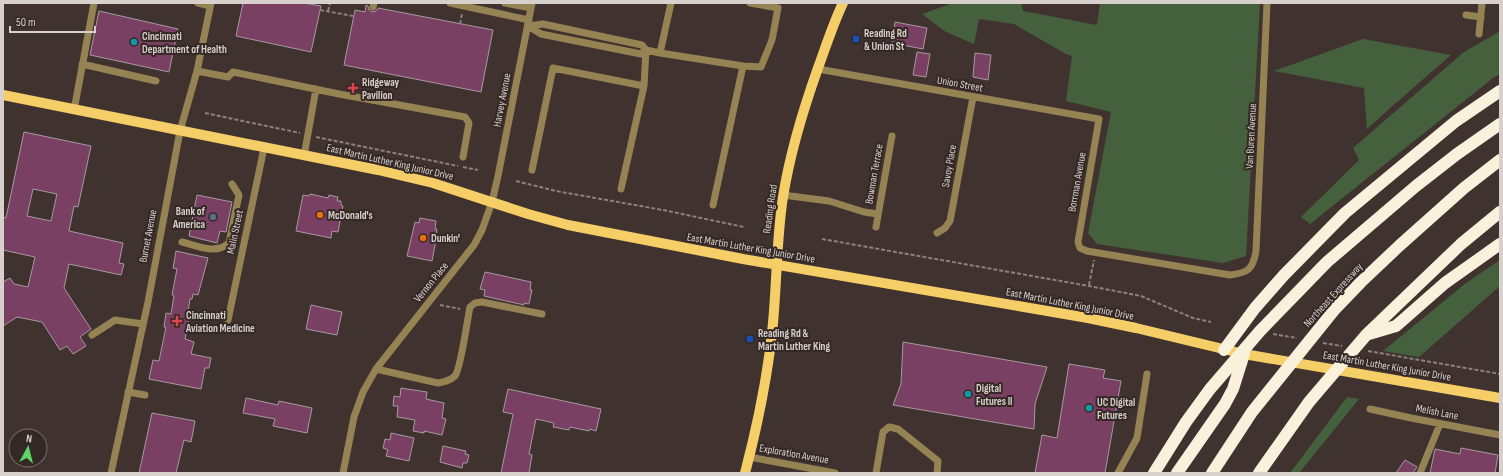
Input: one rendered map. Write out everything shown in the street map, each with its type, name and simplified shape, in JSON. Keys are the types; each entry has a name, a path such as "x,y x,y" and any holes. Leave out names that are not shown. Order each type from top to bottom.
{"highway":[{"path":"1219,349 1300,258 1345,213 1375,186 1456,120 1500,91"},
{"path":"1154,473 1186,422 1210,389 1260,331 1328,262 1416,186 1457,154 1500,124"},
{"name":"Northeast Expressway","path":"1212,473 1252,412 1335,309 1399,246 1464,188 1500,160"},
{"path":"1259,473 1309,402 1368,334 1456,249 1500,212"},
{"path":"1368,334 1396,326 1445,283 1500,244"},
{"path":"1177,473 1225,404 1233,389 1244,354"}],"main road":[{"name":"Reading Road","path":"745,473 765,383 772,333 778,233 783,195 799,125 843,3"},
{"name":"East Martin Luther King Junior Drive","path":"3,95 378,170 433,183 528,214 568,225 743,259 1088,318 1244,354 1500,398"}],"street":[{"path":"74,110 94,3"},
{"path":"198,3 211,4"},
{"path":"450,3 528,23 541,34 641,54 646,50 743,66 761,67 772,40 778,8 750,3"},
{"path":"505,3 532,5"},
{"path":"660,52 671,3"},
{"name":"Van Buren Avenue","path":"1095,253 1230,276 1242,274 1250,270 1256,251 1267,3"},
{"path":"1479,34 1482,3"},
{"name":"Burnet Avenue","path":"111,473 143,324 180,131 197,70 211,4"},
{"name":"Harvey Avenue","path":"492,202 532,5"},
{"path":"1466,15 1481,17"},
{"path":"621,189 644,86 646,50"},
{"path":"82,64 156,81"},
{"path":"713,205 743,66"},
{"path":"532,170 553,68 644,86"},
{"name":"Union Street","path":"818,69 1099,119"},
{"path":"197,70 228,77 233,72 465,118 469,122 463,157"},
{"path":"304,156 316,89"},
{"name":"Savoy Place","path":"938,233 945,228 950,221 973,97"},
{"name":"Borrman Avenue","path":"1095,253 1080,248 1078,242 1099,119"},
{"name":"Bowman Terrace","path":"783,195 829,201 864,212 878,214 892,136"},
{"name":"Malin Street","path":"228,320 264,148"},
{"path":"182,242 215,250 223,248 229,244 239,195 232,184"},
{"name":"Vernon Place","path":"343,473 354,417 363,392 376,369 469,252 482,230 492,202"},
{"path":"876,228 878,214"},
{"path":"376,369 438,383 449,380 457,372 470,307 475,303 482,302 542,314"},
{"path":"92,336 115,320 143,324"},
{"path":"1118,473 1136,438 1148,374"},
{"path":"128,392 145,395"},
{"name":"Melish Lane","path":"1370,409 1500,435"},
{"path":"1420,473 1440,424"},
{"path":"876,473 882,432 889,427 898,430 938,461 937,473"},
{"name":"Exploration Avenue","path":"749,458 835,473"}],"path":[{"path":"328,11 330,3"},
{"path":"320,10 353,16"},
{"path":"205,113 478,170"},
{"path":"516,181 562,192 663,210 744,228"},
{"path":"822,239 1141,296 1193,318 1211,322"},
{"path":"1088,286 1095,253"},
{"path":"440,305 460,309"}],"green space":[{"path":"953,3 1021,3 1023,11 1097,25 1100,3 1260,3 1246,256 1223,263 1097,244 1088,233 1111,112 1066,101 1072,56 1014,24 979,19 974,44 946,32 922,14"},
{"path":"1500,31 1500,74 1310,224 1301,217 1359,160 1353,148 1464,52"},
{"path":"1363,39 1451,55 1367,129 1364,88 1274,71"},
{"path":"1500,260 1500,286 1419,357 1383,351 1466,283"},
{"path":"1347,397 1359,399 1299,473 1290,473"}],"building":[{"path":"243,3 304,3 321,6 311,52 236,36"},
{"path":"366,5 372,12 376,11 378,8 493,30 481,92 344,65 355,10 365,12"},
{"name":"Cincinnati Department of Health","path":"99,11 178,29 169,72 90,55"},
{"path":"895,22 927,28 923,49 892,43"},
{"path":"917,52 930,54 926,77 913,75"},
{"path":"975,53 991,55 988,80 973,77"},
{"path":"24,132 91,146 78,207 74,206 69,231 123,243 119,263 124,264 121,275 69,264 64,288 91,329 80,337 86,346 73,354 67,346 60,350 42,322 17,317 3,326 3,282 10,278 14,284 28,287 35,257 3,250 3,217 6,218","holes":["33,189 57,194 51,221 27,216"]},
{"name":"McDonald's","path":"310,194 328,198 329,195 338,197 337,201 341,201 341,205 343,206 338,232 332,231 331,238 296,231 303,195 309,196"},
{"name":"Bank of America","path":"197,195 232,202 226,232 220,231 217,243 189,236"},
{"name":"Dunkin'","path":"420,218 436,221 436,240 432,261 407,256 415,222 419,223"},
{"path":"176,251 208,258 198,295 193,294 192,299 190,299 187,317 189,318 185,339 194,342 191,354 211,358 209,368 205,368 201,389 149,379 153,360 159,361 166,327 164,327 166,313 171,314 174,296 172,295 177,269 173,268"},
{"path":"485,272 531,282 530,290 532,290 529,304 524,303 524,305 484,296 485,290 480,289"},
{"path":"311,305 342,312 337,335 306,329"},
{"name":"Digital Futures II","path":"903,342 1047,367 1035,404 1034,429 893,405 901,384"},
{"name":"UC Digital Futures","path":"1069,364 1105,370 1103,378 1121,381 1105,473 1035,473 1042,435 1057,438"},
{"path":"401,388 427,392 426,399 444,403 442,418 446,419 442,435 424,431 424,433 413,431 415,420 397,417 398,406 393,406 394,396 400,397"},
{"path":"508,389 601,409 596,431 570,427 569,430 553,427 554,423 536,419 529,454 532,455 529,473 501,473 513,414 503,412"},
{"path":"246,398 278,405 279,401 312,408 307,433 273,426 275,419 243,413"},
{"path":"152,413 195,421 191,442 184,440 176,473 139,473"},
{"path":"391,433 414,438 409,461 386,456 388,450 383,448 385,439 390,440"},
{"path":"443,446 466,451 465,454 469,455 467,463 463,463 462,468 440,462"},
{"path":"1461,448 1498,455 1495,473 1430,473 1435,449 1460,454"},
{"path":"1405,460 1417,467 1413,473 1396,473"}],"place":[{"name":"Reading Rd & Union St","path":"856,39"},
{"name":"Cincinnati Department of Health","path":"134,42"},
{"name":"Ridgeway Pavilion","path":"353,88"},
{"name":"McDonald's","path":"320,215"},
{"name":"Bank of America","path":"213,217"},
{"name":"Dunkin'","path":"423,238"},
{"name":"Cincinnati Aviation Medicine","path":"177,321"},
{"name":"Reading Rd & Martin Luther King","path":"750,339"},
{"name":"Digital Futures II","path":"968,394"},
{"name":"UC Digital Futures","path":"1089,408"}]}
